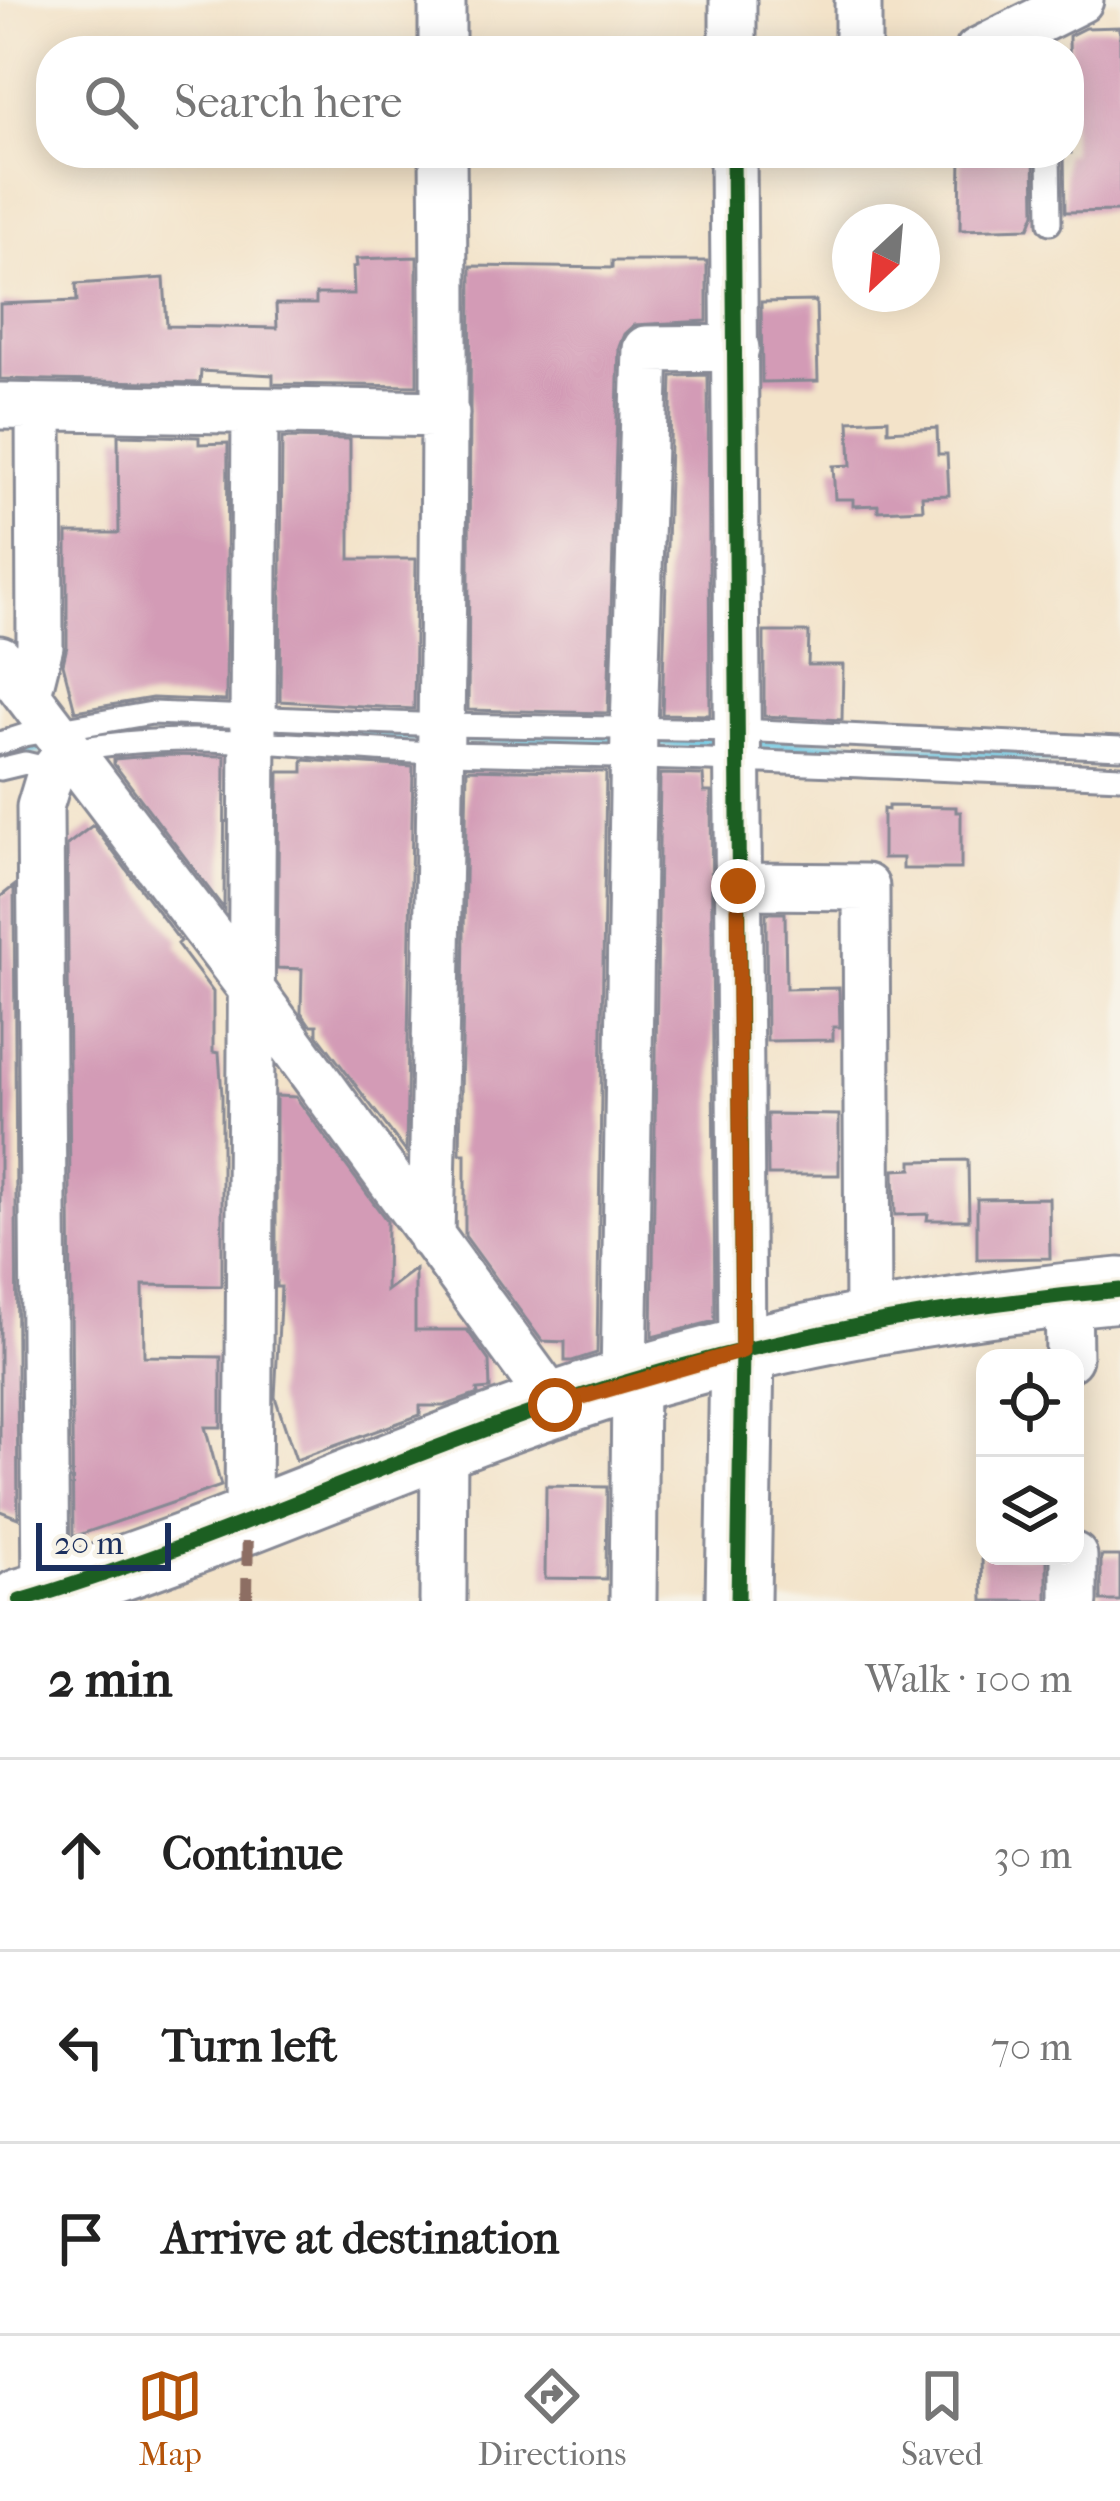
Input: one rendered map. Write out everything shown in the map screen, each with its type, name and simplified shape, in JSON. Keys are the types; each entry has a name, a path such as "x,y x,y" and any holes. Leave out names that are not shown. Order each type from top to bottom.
{"street":[{"path":"442,0 442,36"},
{"path":"733,0 733,36"},
{"path":"858,0 858,36"},
{"path":"1013,36 1058,17"},
{"path":"430,1237 446,415 443,168"},
{"path":"733,168 742,1351 738,1601"},
{"path":"633,1601 634,743 646,349 736,348"},
{"path":"446,415 20,406 40,646 41,721 49,777 40,807 37,1598 555,1405 742,1351 868,1324 1094,1292 1072,1349"},
{"path":"248,1519 255,411"},
{"path":"41,721 248,985 555,1405"},
{"path":"738,886 866,886 868,1324"},
{"path":"442,1601 444,1444"},
{"path":"1073,1565 1075,1601"}],"lane":[{"path":"1049,168 1050,223"},
{"path":"0,743 41,721 121,740 254,729 442,739 1120,748"},
{"path":"0,769 26,763 41,721"},
{"path":"738,745 1120,777"}],"building":[{"path":"1120,27 1120,211 1065,212 1064,168 1084,168 1084,36 1069,36 1085,28"},
{"path":"961,168 1034,168 1035,213 1029,228 960,230"},
{"path":"417,257 417,386 273,384 273,375 201,371 200,383 0,379 0,304 77,301 76,284 164,278 167,326 277,328 276,304 316,304 316,294 354,294 356,259"},
{"path":"612,261 707,261 707,321 634,325 619,347 608,713 468,710 471,266 612,268"},
{"path":"816,301 818,381 762,382 761,302"},
{"path":"708,375 710,715 662,714 672,376"},
{"path":"888,419 888,431 937,428 938,454 947,454 949,495 922,496 923,509 878,511 878,505 853,506 853,499 835,499 833,466 851,465 849,421"},
{"path":"118,435 199,437 199,444 228,443 226,701 152,698 75,711 63,664 67,533 119,533"},
{"path":"282,438 350,439 350,559 416,559 414,709 280,701"},
{"path":"764,632 809,632 808,665 843,665 842,720 764,716"},
{"path":"225,756 224,909 114,764 114,759"},
{"path":"303,760 413,767 406,1152 317,1034 317,1025 310,1025 301,1012 302,969 277,968 279,772 303,772"},
{"path":"467,769 606,772 597,1353 572,1361 565,1361 565,1342 542,1341 465,1236 465,1154 460,1154"},
{"path":"660,774 703,775 704,792 711,792 715,1321 652,1337"},
{"path":"956,807 961,812 961,869 903,869 903,858 883,858 883,809"},
{"path":"93,825 213,992 213,1052 219,1053 222,1095 222,1286 143,1285 144,1356 221,1357 221,1427 205,1427 221,1486 73,1537 67,845"},
{"path":"14,886 18,1518 0,1511 0,897"},
{"path":"766,913 785,913 786,989 839,988 840,1027 833,1027 833,1040 767,1041"},
{"path":"276,1096 296,1097 387,1221 386,1291 415,1269 415,1330 467,1330 489,1361 490,1389 444,1406 420,1406 420,1415 296,1460 275,1397 281,1287 276,1287"},
{"path":"767,1114 839,1115 839,1175 768,1175"},
{"path":"968,1160 969,1220 895,1215 894,1170 912,1169 912,1161"},
{"path":"1049,1198 1050,1258 977,1259 977,1199"},
{"path":"546,1486 607,1487 606,1579 545,1578"},
{"path":"1101,1556 1120,1556 1120,1601 1101,1601"},
{"path":"982,1565 1047,1565 1047,1601 983,1601"}],"waterway":[{"path":"99,736 156,727 214,730"},
{"path":"260,732 767,744 1120,759"},
{"path":"0,756 53,744"}],"marked path":[{"path":"247,1601 248,1519"}],"cycle path":[{"path":"733,168 742,1350 738,1601"},
{"path":"20,1601 154,1557 550,1406 689,1364 903,1318 1120,1290"}],"route":[{"path":"555,1405 742,1351 738,886"}]}
